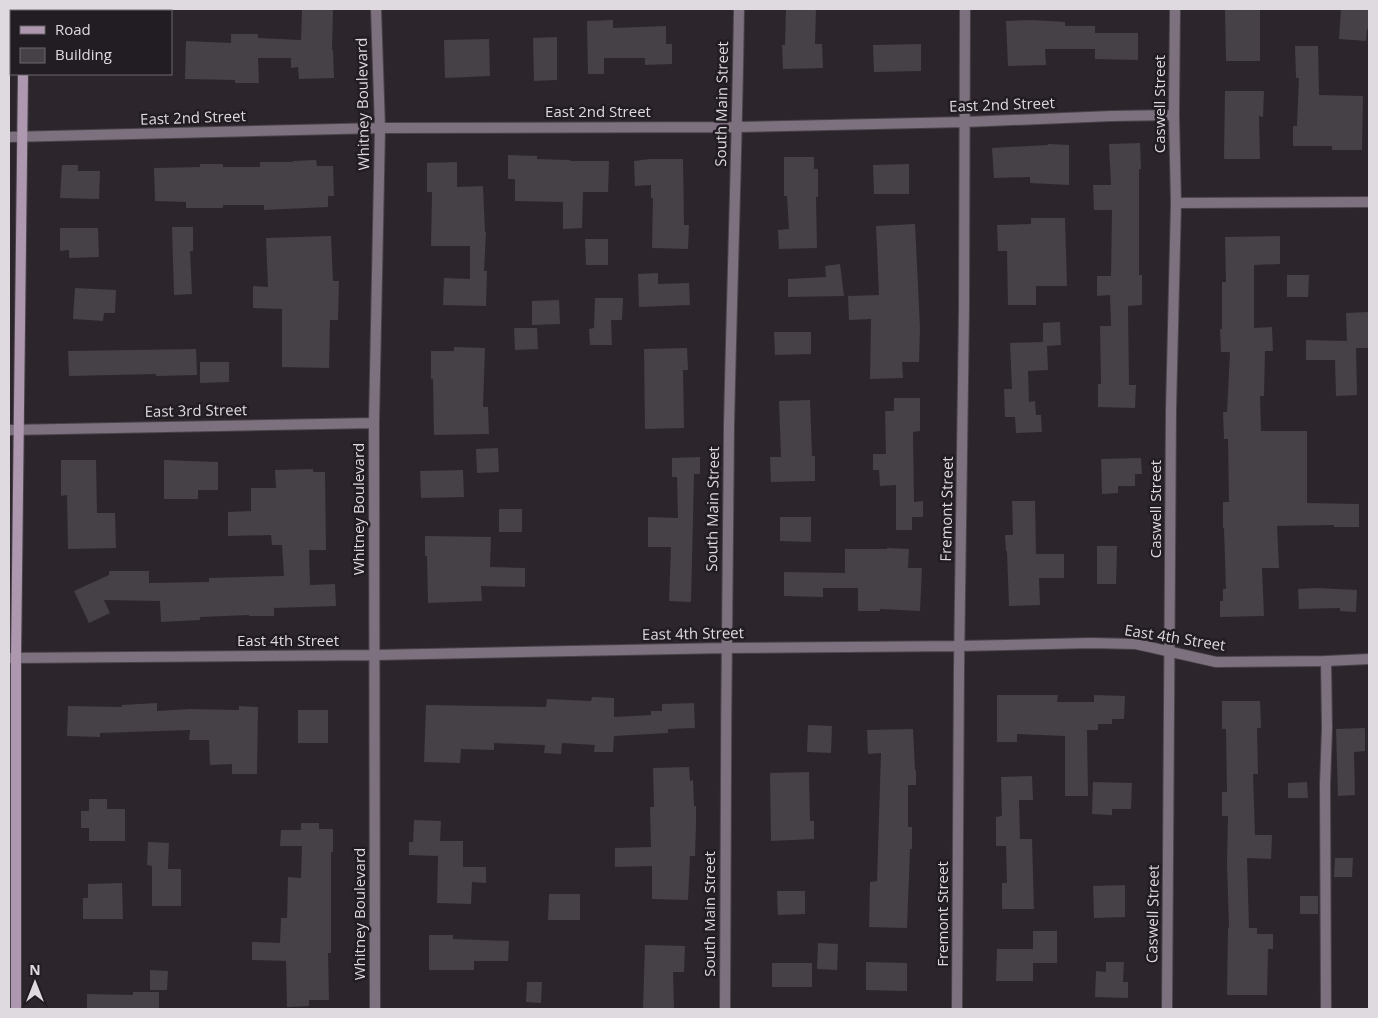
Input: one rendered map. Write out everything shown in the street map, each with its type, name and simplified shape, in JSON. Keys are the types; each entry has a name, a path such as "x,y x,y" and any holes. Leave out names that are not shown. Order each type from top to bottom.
{"main road":[{"path":"16,1009 12,658 14,430 22,75"}],"street":[{"name":"Whitney Boulevard","path":"376,9 380,128 374,422 376,1009"},
{"name":"South Main Street","path":"725,1009 729,424 738,127 739,9"},
{"name":"Fremont Street","path":"957,1009 965,9"},
{"name":"Caswell Street","path":"1167,1009 1171,652 1171,410 1176,203 1174,115 1175,9"},
{"name":"East 2nd Street","path":"9,137 380,128 738,127 1174,115"},
{"path":"1176,203 1369,202"},
{"name":"East 3rd Street","path":"14,430 374,422"},
{"name":"East 4th Street","path":"12,658 375,655 1091,643 1136,644 1216,662 1369,659"},
{"path":"1326,661 1326,1009"}],"building":[{"path":"302,9 333,9 332,50 334,78 299,79 298,67 291,68 291,58 258,58 259,83 235,83 235,80 185,79 186,41 231,43 231,34 258,34 258,38 301,40"},
{"path":"786,9 816,9 815,44 822,44 823,68 783,69 782,45 785,45"},
{"path":"1225,9 1260,9 1260,61 1226,61"},
{"path":"1341,9 1369,9 1369,30 1367,29 1366,41 1339,39"},
{"path":"613,20 613,28 666,26 666,44 672,44 672,64 645,65 645,58 604,58 604,74 588,74 587,21"},
{"path":"1006,21 1065,22 1065,26 1095,26 1095,33 1138,33 1138,60 1095,59 1095,49 1045,49 1046,65 1008,66"},
{"path":"557,37 557,80 534,81 533,38"},
{"path":"489,39 490,76 445,78 444,40"},
{"path":"921,44 921,71 874,72 873,45"},
{"path":"1295,46 1318,46 1319,95 1363,96 1362,150 1332,150 1332,146 1293,146 1293,126 1297,126 1299,78 1296,78"},
{"path":"1225,91 1264,91 1263,117 1259,116 1260,159 1224,159"},
{"path":"1140,143 1139,275 1142,275 1142,305 1128,306 1129,385 1136,385 1135,408 1098,407 1098,384 1101,384 1100,326 1111,326 1110,295 1097,296 1097,276 1111,276 1112,210 1094,210 1093,185 1111,185 1109,144"},
{"path":"1048,144 1069,145 1069,185 1030,183 1030,177 994,178 992,148"},
{"path":"508,155 537,156 537,159 570,161 609,161 608,192 583,192 582,228 563,229 563,202 515,201 515,179 508,179"},
{"path":"784,157 814,157 814,169 818,169 818,197 816,197 817,248 779,249 778,230 789,229 787,196 784,196"},
{"path":"683,159 684,225 689,225 688,249 652,248 653,198 651,198 651,185 635,186 634,161"},
{"path":"316,160 317,166 333,166 334,196 328,196 328,207 264,210 264,205 223,205 223,208 186,208 186,202 155,201 154,168 200,167 200,164 223,164 223,167 260,167 260,162"},
{"path":"457,162 457,187 483,186 486,232 484,271 487,271 486,306 443,305 444,278 470,279 470,246 431,246 432,192 427,192 427,163"},
{"path":"909,164 909,194 874,194 873,165"},
{"path":"62,165 78,165 78,171 100,171 99,199 60,198"},
{"path":"1031,218 1065,218 1067,286 1036,286 1036,305 1008,305 1007,251 998,251 997,225 1031,224"},
{"path":"915,224 920,328 919,362 902,362 903,378 870,379 871,319 849,320 848,296 879,295 876,226"},
{"path":"172,227 193,227 193,251 190,251 192,294 174,295"},
{"path":"60,228 98,228 99,257 69,258 69,250 60,251"},
{"path":"331,236 333,281 339,281 338,320 330,320 329,368 282,367 282,309 253,308 253,286 268,287 266,238"},
{"path":"1280,236 1280,264 1254,265 1254,328 1272,327 1273,351 1265,351 1264,396 1260,396 1261,431 1307,431 1307,503 1359,504 1359,527 1334,527 1334,525 1277,526 1279,568 1262,568 1264,616 1220,617 1220,601 1223,601 1223,589 1226,589 1223,502 1229,502 1228,439 1224,439 1223,412 1227,412 1230,352 1221,352 1220,329 1222,329 1222,282 1226,282 1225,237"},
{"path":"585,239 608,239 608,265 586,265"},
{"path":"840,264 844,296 788,297 788,279 826,277 825,266"},
{"path":"658,273 658,284 689,283 690,305 639,307 638,274"},
{"path":"1287,275 1309,275 1308,297 1287,297"},
{"path":"75,288 116,290 115,313 104,313 103,321 73,319"},
{"path":"595,298 623,298 622,320 611,320 612,345 590,345 589,329 594,328"},
{"path":"559,300 560,324 532,325 532,301"},
{"path":"1369,312 1369,348 1356,348 1357,395 1336,396 1335,360 1306,360 1306,340 1347,341 1346,313"},
{"path":"1060,322 1061,345 1047,346 1048,370 1028,371 1029,402 1035,401 1036,415 1041,415 1042,432 1016,433 1015,417 1005,417 1004,389 1012,389 1010,343 1043,342 1043,323"},
{"path":"514,328 537,328 538,349 515,350"},
{"path":"774,332 811,332 811,354 775,355"},
{"path":"454,347 485,348 483,407 488,407 489,434 434,435 431,351 454,351"},
{"path":"687,348 688,370 683,370 684,428 645,429 644,349"},
{"path":"196,349 197,375 69,376 68,351"},
{"path":"200,362 229,362 229,382 200,383"},
{"path":"894,398 920,398 920,431 913,432 914,502 923,501 923,517 912,517 912,530 896,530 896,485 880,486 879,470 873,470 873,454 886,454 885,411 894,411"},
{"path":"810,400 812,456 815,456 815,481 771,482 770,457 781,457 779,401"},
{"path":"498,448 499,472 477,473 476,449"},
{"path":"700,457 700,474 694,474 691,602 669,601 671,547 648,547 648,517 678,518 677,477 672,477 672,458"},
{"path":"1141,458 1142,474 1135,474 1135,486 1118,486 1118,493 1102,494 1101,459"},
{"path":"61,460 96,460 97,513 115,513 116,548 68,549 67,495 61,496"},
{"path":"164,460 218,462 218,490 198,490 198,499 164,499"},
{"path":"313,469 313,472 325,472 326,550 309,550 310,585 335,584 336,606 274,608 274,616 200,617 200,620 161,622 160,601 104,600 110,613 89,623 74,591 109,575 109,571 149,571 149,583 209,582 209,578 284,576 282,545 272,545 271,535 228,536 228,512 251,511 251,488 276,488 275,470"},
{"path":"463,470 464,497 421,498 420,471"},
{"path":"1012,501 1035,501 1036,554 1064,554 1064,578 1039,578 1040,605 1009,606 1005,535 1013,535"},
{"path":"499,509 522,509 522,532 499,532"},
{"path":"780,517 811,517 811,542 780,541"},
{"path":"425,536 491,537 490,567 525,568 525,587 481,586 482,601 428,603"},
{"path":"1097,546 1117,546 1116,584 1097,584"},
{"path":"845,549 909,549 908,568 922,568 920,611 880,609 880,611 858,611 858,588 823,588 823,597 784,596 784,572 845,573"},
{"path":"1298,589 1357,590 1356,612 1340,611 1340,608 1299,609"},
{"path":"997,695 1058,695 1057,702 1094,702 1094,695 1125,696 1124,719 1112,719 1112,724 1098,724 1098,730 1087,730 1088,796 1065,796 1065,736 1017,734 1017,742 997,742"},
{"path":"592,697 614,698 614,717 651,715 651,711 662,711 662,704 694,703 695,728 668,729 668,733 614,736 613,752 594,752 595,745 562,743 561,754 544,753 545,745 494,743 494,750 461,749 460,763 424,762 426,705 546,707 547,699 591,701"},
{"path":"1222,701 1260,701 1261,728 1257,728 1258,774 1253,774 1255,835 1272,835 1271,859 1247,858 1249,928 1257,928 1257,934 1273,934 1273,949 1268,949 1267,995 1227,995 1229,928 1228,816 1222,816 1222,792 1227,792 1226,729 1222,729"},
{"path":"157,703 157,711 190,709 239,710 239,706 258,707 257,774 232,774 232,764 210,765 209,740 189,740 190,730 100,733 100,737 67,736 68,706 122,707 122,705"},
{"path":"298,710 328,710 328,743 298,743"},
{"path":"808,725 832,726 831,753 807,752"},
{"path":"1365,728 1365,751 1354,752 1355,795 1338,796 1336,729"},
{"path":"913,729 916,785 908,785 908,827 912,827 912,849 910,849 907,928 869,927 870,882 877,881 881,753 868,754 867,730"},
{"path":"689,767 690,781 693,780 696,824 695,856 690,856 688,900 652,899 652,866 615,867 615,848 651,847 650,807 654,807 653,768"},
{"path":"809,772 810,821 814,821 814,839 771,841 770,773"},
{"path":"1032,776 1033,800 1019,800 1020,839 1032,839 1034,909 1002,909 1002,883 1007,883 1006,846 996,846 996,817 1002,816 1001,777"},
{"path":"1093,782 1132,783 1131,809 1112,809 1112,815 1092,814"},
{"path":"1307,782 1308,798 1288,798 1288,783"},
{"path":"89,799 107,799 107,809 125,809 125,841 89,841 89,828 81,828 81,811 89,811"},
{"path":"414,820 441,821 440,841 463,841 463,867 486,867 486,883 472,882 471,904 437,903 438,856 409,855 409,842 413,842"},
{"path":"301,823 319,823 319,829 333,829 333,852 331,852 331,953 328,953 329,1000 309,1000 309,1006 287,1007 286,961 252,960 252,942 280,943 281,918 287,918 288,877 301,878 302,846 280,846 281,830 301,830"},
{"path":"148,842 169,843 168,869 181,869 181,906 152,906 152,866 147,865"},
{"path":"1335,858 1353,858 1352,877 1334,877"},
{"path":"122,883 123,919 83,919 83,898 88,898 88,884"},
{"path":"1125,885 1125,917 1094,918 1093,886"},
{"path":"777,891 805,891 805,914 778,915"},
{"path":"549,894 580,894 580,920 548,920"},
{"path":"1300,896 1318,896 1318,914 1300,914"},
{"path":"1033,931 1057,931 1057,963 1033,963 1033,981 996,981 997,949 1033,949"},
{"path":"429,935 453,935 453,939 509,941 508,961 474,961 474,970 429,970"},
{"path":"818,943 838,944 837,970 817,969"},
{"path":"645,945 685,946 684,972 673,972 674,1009 643,1009"},
{"path":"866,962 907,963 907,991 866,990"},
{"path":"1106,962 1124,962 1123,982 1128,982 1128,998 1095,997 1096,971 1106,972"},
{"path":"772,963 812,963 812,987 772,987"},
{"path":"150,970 168,971 167,990 150,990"},
{"path":"527,982 542,982 541,1003 526,1002"},
{"path":"133,992 159,992 159,1009 87,1009 87,994 133,995"}]}
